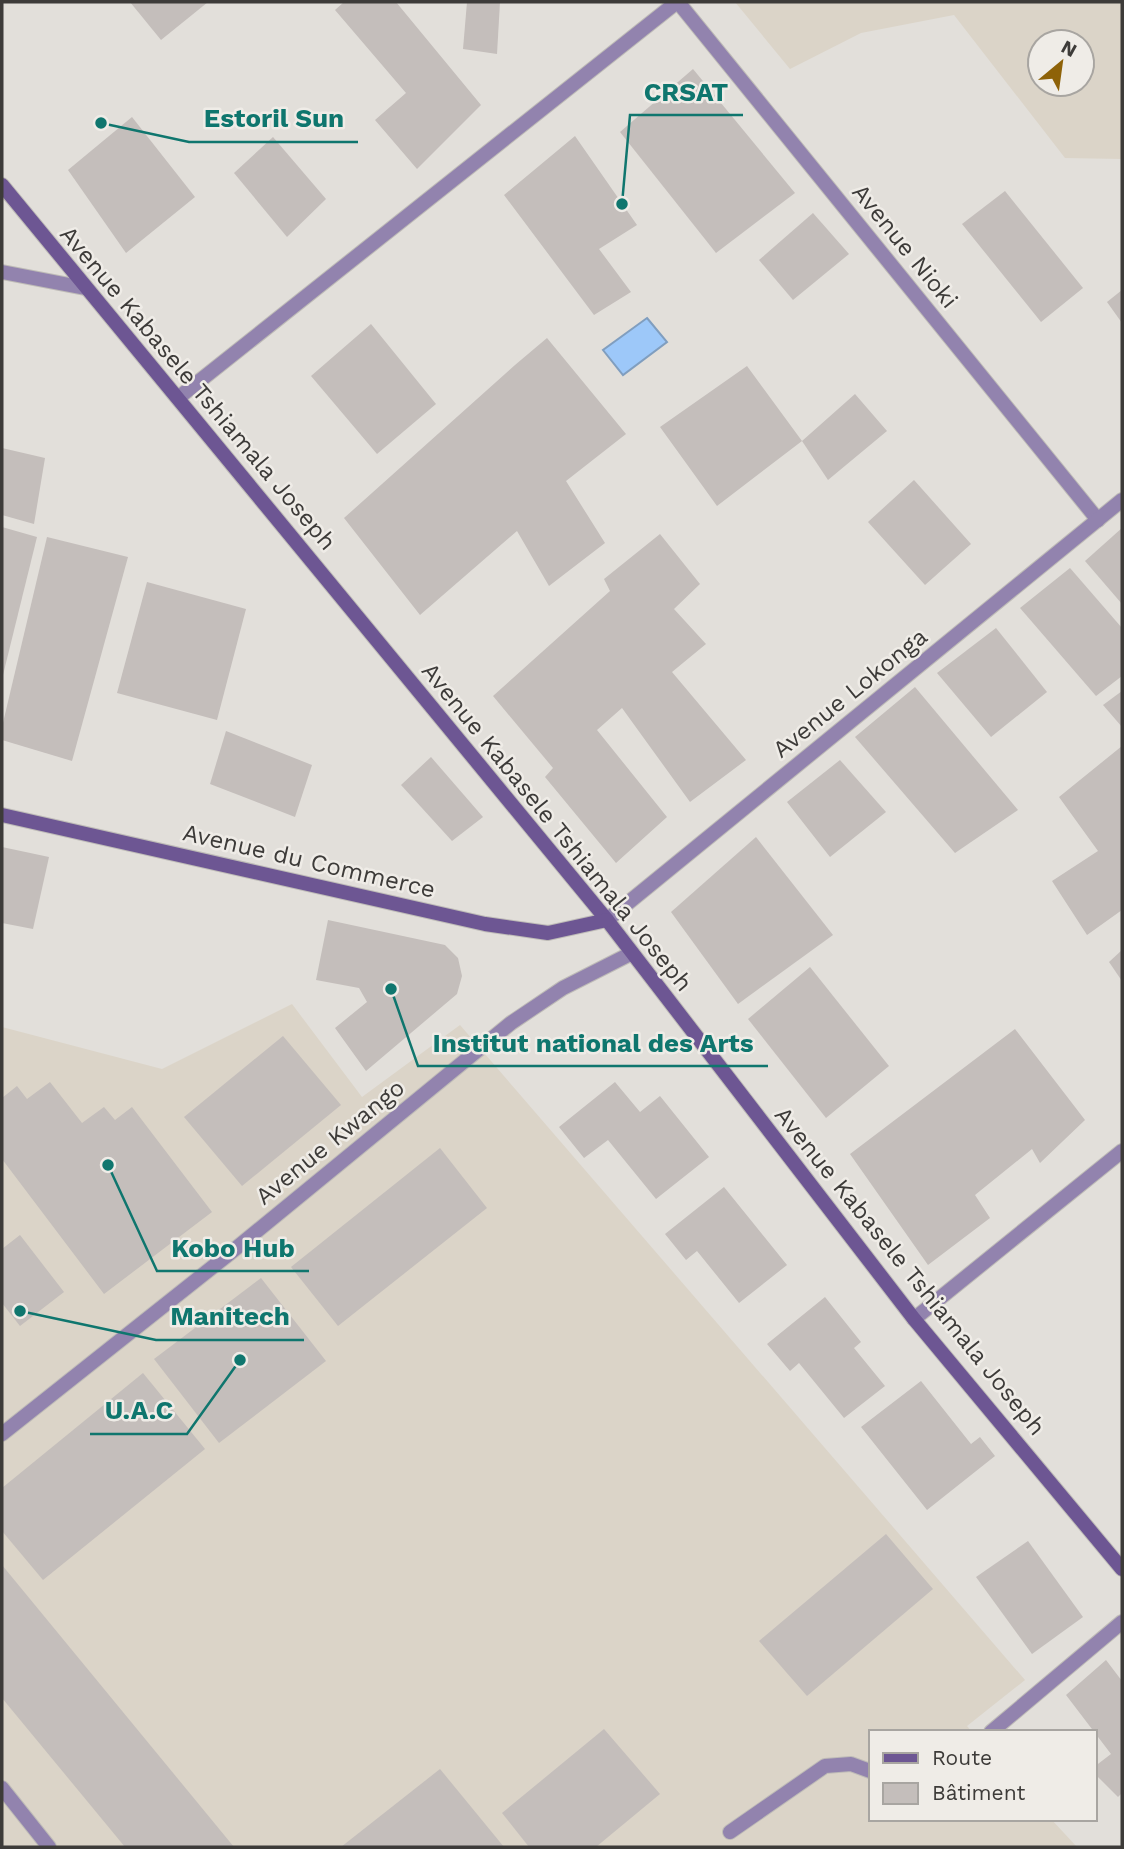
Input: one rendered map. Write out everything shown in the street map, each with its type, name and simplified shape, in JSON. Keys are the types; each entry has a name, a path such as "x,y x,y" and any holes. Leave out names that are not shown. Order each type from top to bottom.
{"main road":[{"name":"Avenue Kabasele Tshiamala Joseph","path":"2,185 607,920 914,1319 1122,1569"},
{"name":"Avenue du Commerce","path":"2,815 485,924 548,933 607,920"}],"street":[{"path":"178,398 677,2"},
{"name":"Avenue Nioki","path":"677,2 1098,520"},
{"path":"2,272 85,288"},
{"name":"Avenue Lokonga","path":"607,920 1122,500"},
{"name":"Avenue Kwango","path":"2,1434 229,1254 511,1023 563,988 632,953"},
{"path":"914,1319 1122,1151"},
{"path":"993,1730 1122,1622"},
{"path":"730,1832 825,1766 851,1765 869,1771"},
{"path":"2,1788 49,1847"}],"shaded area":[{"path":"735,2 1122,2 1122,159 1065,158 954,15 861,33 790,69"},
{"path":"292,1004 362,1097 460,1025 1025,1680 967,1726 970,1730 869,1730 869,1821 1053,1821 1077,1847 2,1847 2,1027 162,1069"}],"water":[{"path":"647,318 667,342 623,375 603,350"}],"building":[{"path":"130,2 208,2 161,40"},
{"path":"344,2 396,2 481,105 417,169 375,120 406,93 335,10"},
{"path":"467,2 500,2 497,54 463,49"},
{"path":"693,69 795,193 716,253 620,132"},
{"path":"132,117 195,197 126,253 68,170"},
{"path":"575,136 637,225 599,249 631,292 594,315 504,195"},
{"path":"273,137 326,199 287,237 234,173"},
{"path":"1005,191 1083,288 1041,322 962,224"},
{"path":"813,213 849,254 793,300 759,260"},
{"path":"1122,290 1122,323 1107,302"},
{"path":"371,324 436,404 377,454 311,376"},
{"path":"547,338 626,434 566,481 605,543 549,586 517,531 420,615 344,518"},
{"path":"747,366 802,441 717,506 660,427"},
{"path":"855,394 887,431 828,480 802,441"},
{"path":"2,448 45,458 34,524 2,515"},
{"path":"914,480 971,544 925,585 868,522"},
{"path":"2,527 37,537 3,675 2,675"},
{"path":"1122,528 1122,604 1085,561"},
{"path":"660,534 700,584 674,609 706,644 672,672 746,760 690,802 622,708 597,730 667,817 616,863 545,777 553,768 493,696 610,591 604,579"},
{"path":"47,537 128,557 72,761 2,740 2,727"},
{"path":"1070,568 1122,628 1122,676 1096,696 1020,608"},
{"path":"147,582 246,609 217,720 117,693"},
{"path":"996,628 1047,692 991,737 937,673"},
{"path":"915,687 1018,810 955,853 855,737"},
{"path":"1122,691 1122,727 1103,705"},
{"path":"226,731 312,765 295,817 210,784"},
{"path":"1122,746 1122,910 1087,935 1052,881 1098,851 1059,797"},
{"path":"431,757 483,817 452,841 401,785"},
{"path":"840,760 886,812 830,857 787,802"},
{"path":"756,837 833,935 738,1004 671,912"},
{"path":"2,847 49,857 33,929 2,923"},
{"path":"328,920 445,945 458,958 462,976 457,994 366,1071 335,1028 367,1002 359,988 316,980"},
{"path":"1122,950 1122,981 1109,962"},
{"path":"810,967 889,1066 826,1118 748,1019"},
{"path":"1015,1029 1085,1120 1040,1163 1032,1149 975,1195 990,1218 928,1265 850,1154"},
{"path":"283,1036 341,1105 242,1186 184,1117"},
{"path":"50,1082 82,1123 104,1107 115,1120 132,1107 212,1212 104,1294 2,1159 2,1098 17,1086 27,1099"},
{"path":"615,1082 640,1112 660,1096 709,1157 656,1199 608,1140 584,1158 559,1127"},
{"path":"440,1148 487,1208 338,1326 291,1267"},
{"path":"724,1187 787,1265 739,1303 697,1251 686,1260 665,1234"},
{"path":"20,1235 64,1292 20,1326 2,1303 2,1249"},
{"path":"261,1278 326,1361 219,1443 154,1359"},
{"path":"825,1297 861,1342 854,1348 885,1386 844,1418 799,1363 790,1371 767,1344"},
{"path":"143,1373 205,1449 43,1580 2,1531 2,1488"},
{"path":"921,1381 971,1444 980,1437 995,1456 927,1510 861,1427"},
{"path":"886,1534 933,1589 807,1696 759,1641"},
{"path":"1028,1541 1083,1617 1032,1654 976,1577"},
{"path":"2,1565 234,1847 125,1847 2,1698"},
{"path":"1106,1660 1122,1681 1122,1793 1118,1797 1096,1775 1096,1765 1111,1754 1096,1734 1096,1730 1093,1730 1066,1695"},
{"path":"604,1729 660,1794 596,1847 529,1847 502,1813"},
{"path":"440,1769 504,1847 341,1847"}],"place":[{"name":"Estoril Sun","path":"101,123"},
{"name":"CRSAT","path":"622,204"},
{"name":"Institut national des Arts","path":"391,989"},
{"name":"Kobo Hub","path":"108,1165"},
{"name":"Manitech","path":"20,1311"},
{"name":"U.A.C","path":"240,1360"}]}
